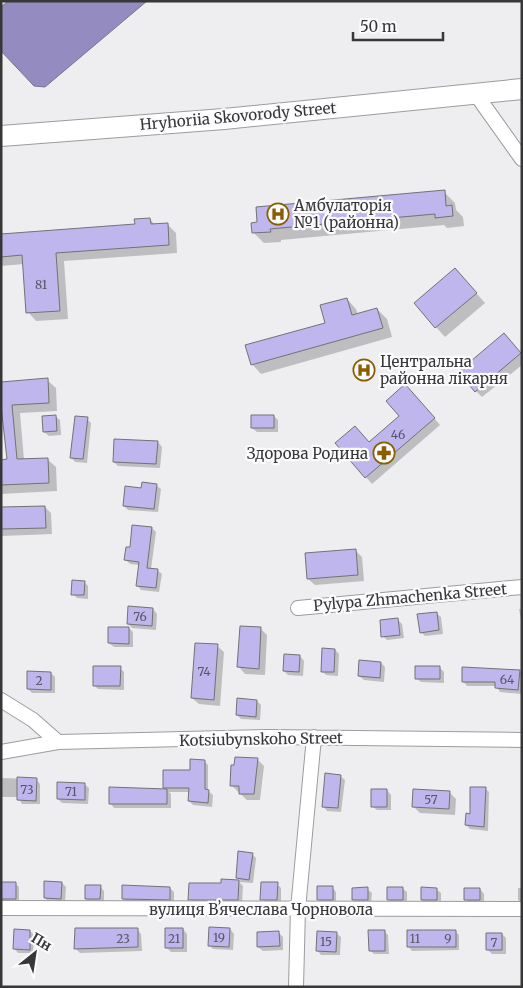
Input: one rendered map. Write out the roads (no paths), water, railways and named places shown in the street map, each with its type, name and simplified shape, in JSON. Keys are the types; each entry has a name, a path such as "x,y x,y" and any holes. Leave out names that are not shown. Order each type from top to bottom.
{"street":[{"name":"Hryhoriia Skovorody Street","path":"1,136 224,119 522,89"},
{"path":"475,93 522,159"},
{"name":"Pylypa Zhmachenka Street","path":"298,608 522,587"},
{"path":"1,700 33,720 58,742"},
{"path":"296,987 298,909 314,737"},
{"name":"Kotsiubynskoho Street","path":"1,752 58,742 314,737 522,740"},
{"name":"вулиця Вʼячеслава Чорновола","path":"1,908 522,909"}],"place":[{"name":"Амбулаторія №1 (районна)","path":"278,214"},
{"name":"Центральна районна лікарня","path":"364,370"},
{"name":"Здорова Родина","path":"384,453"}]}
